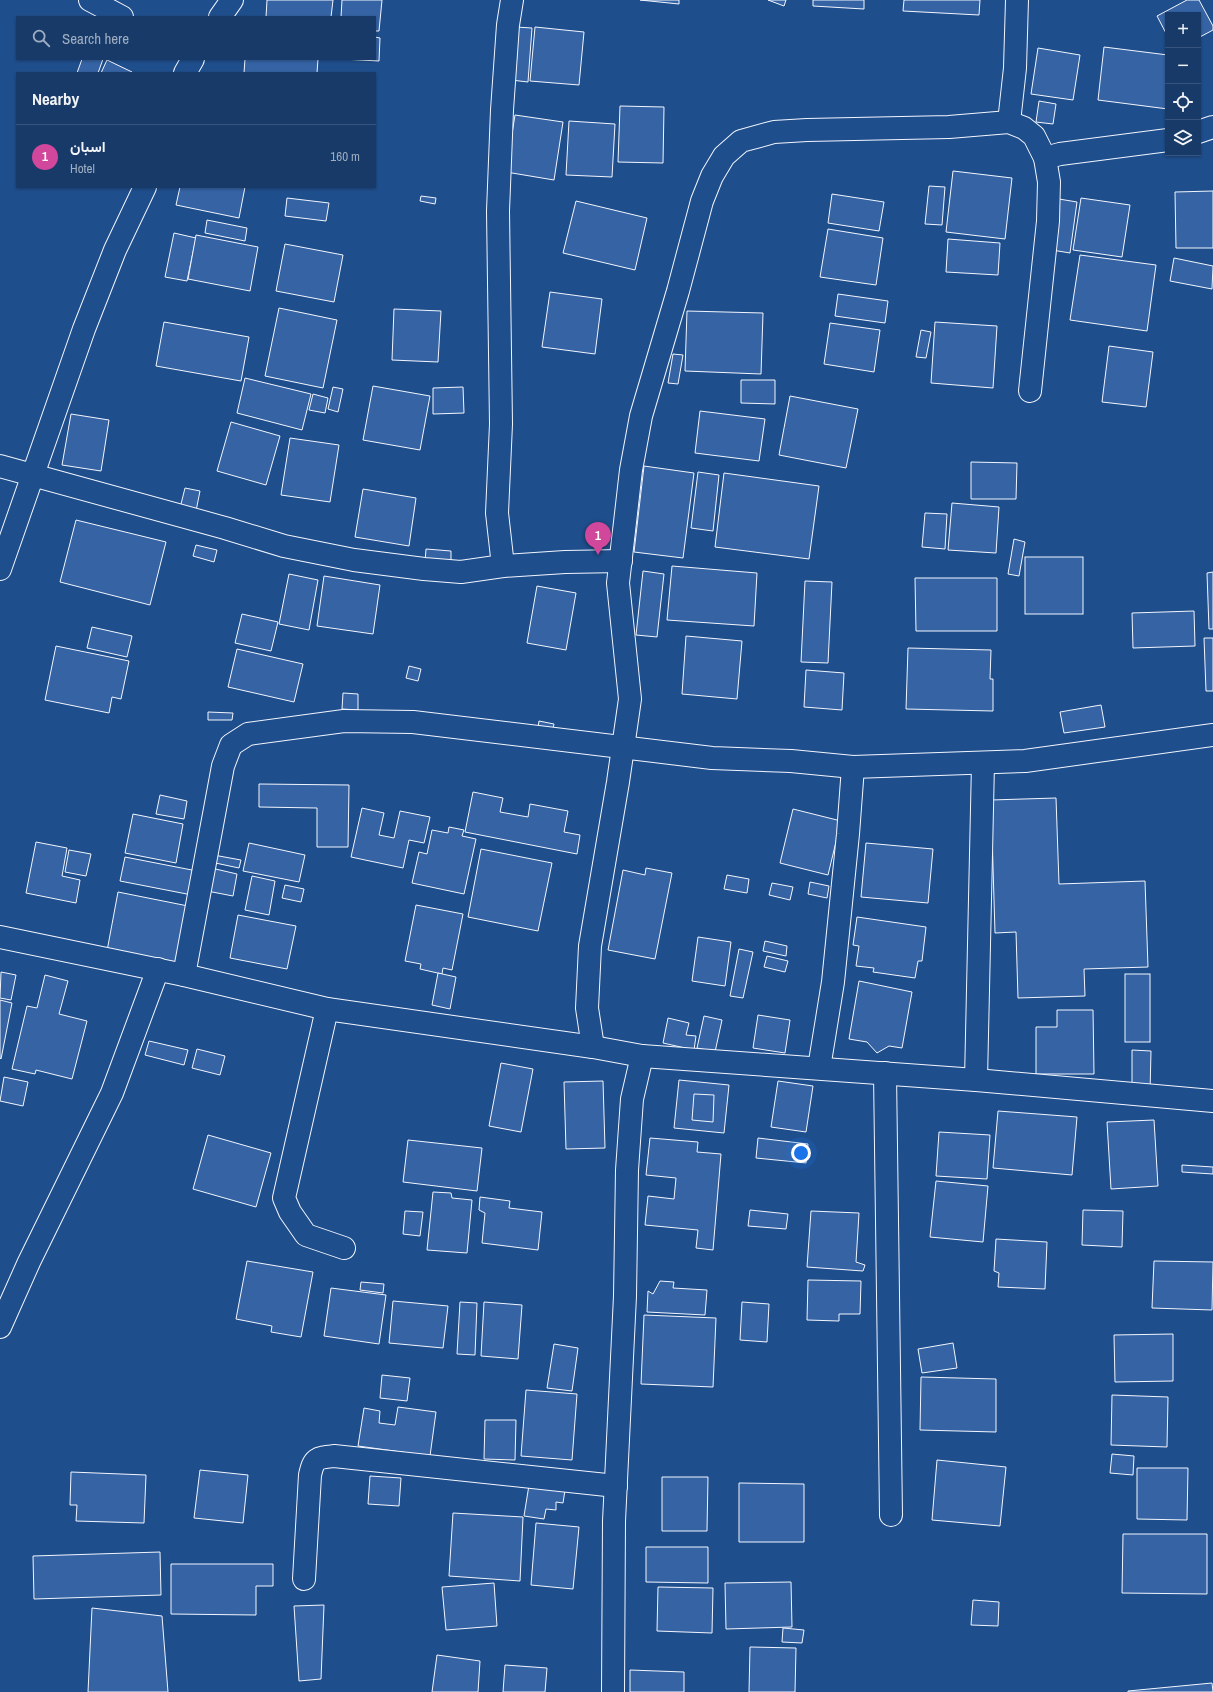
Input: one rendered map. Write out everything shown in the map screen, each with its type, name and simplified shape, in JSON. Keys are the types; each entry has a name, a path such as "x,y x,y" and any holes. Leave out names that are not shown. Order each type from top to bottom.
{"street":[{"path":"90,0 120,16"},
{"path":"221,16 232,0"},
{"path":"503,566 497,513 501,424 498,211 502,110 508,25 512,0"},
{"path":"1009,122 1015,68 1017,0"},
{"path":"593,1047 587,1008 590,946 630,699 618,583 631,470 641,416 678,291 702,201 712,176 724,156 741,141 774,132 949,127 1009,122 1024,128 1034,136 1046,158 1049,182 1048,221 1030,391"},
{"path":"1201,131 1213,127"},
{"path":"1046,158 1060,154 1165,140"},
{"path":"0,569 84,329 115,250 145,188"},
{"path":"0,466 225,528 284,546 354,560 461,572 503,566 565,562 621,561"},
{"path":"184,975 223,766 231,745 248,734 344,721 413,722 712,758 791,761 853,767 1025,761 1213,735"},
{"path":"976,1080 983,763"},
{"path":"819,1068 833,982 848,834 853,767"},
{"path":"0,937 158,969 327,1009 593,1047 642,1056 976,1080 1213,1101"},
{"path":"0,1327 29,1262 112,1093 158,969"},
{"path":"327,1009 284,1198 290,1212 306,1235 344,1248"},
{"path":"614,1692 614,1521 625,1296 627,1170 632,1099 642,1056"},
{"path":"885,1073 891,1514"},
{"path":"304,1579 310,1476 313,1463 318,1458 334,1456 616,1486"}],"building":[{"path":"267,0 333,0 331,16 266,16"},
{"path":"342,0 382,0 379,31 376,31 376,16 341,16"},
{"path":"640,0 679,0 679,4"},
{"path":"768,0 786,0 784,6"},
{"path":"813,0 864,0 864,9 813,6"},
{"path":"904,0 980,0 979,15 903,11"},
{"path":"1187,0 1199,0 1213,26 1213,30 1201,36 1201,12 1165,12 1165,31 1157,16"},
{"path":"516,27 532,28 528,82 511,80"},
{"path":"535,27 584,32 579,85 530,81"},
{"path":"376,37 380,38 379,61 360,60 376,60"},
{"path":"1104,47 1165,55 1165,109 1098,100"},
{"path":"1038,48 1080,55 1073,100 1031,94"},
{"path":"82,60 103,60 98,72 77,72"},
{"path":"107,60 132,72 101,72"},
{"path":"245,60 318,60 317,72 244,72"},
{"path":"1039,101 1056,104 1053,124 1036,122"},
{"path":"620,106 664,107 663,163 618,162"},
{"path":"515,115 563,122 554,180 506,172"},
{"path":"569,121 615,124 612,177 566,175"},
{"path":"953,171 1012,178 1005,239 946,232"},
{"path":"929,186 945,187 942,225 925,224"},
{"path":"180,188 245,188 239,218 176,205"},
{"path":"1213,191 1213,248 1176,248 1175,192"},
{"path":"832,194 884,202 879,231 828,223"},
{"path":"421,196 436,198 435,204 420,201"},
{"path":"287,198 329,203 326,221 285,216"},
{"path":"1081,198 1130,205 1122,257 1073,250"},
{"path":"1059,199 1077,202 1070,253 1052,250"},
{"path":"576,201 647,218 635,270 563,253"},
{"path":"207,220 247,228 245,241 205,233"},
{"path":"828,229 883,238 876,285 820,277"},
{"path":"174,233 196,238 187,281 165,277"},
{"path":"196,235 258,247 250,291 188,279"},
{"path":"948,239 1000,243 998,275 946,272"},
{"path":"285,244 343,255 334,302 276,291"},
{"path":"1080,255 1156,265 1147,331 1070,320"},
{"path":"1174,258 1213,266 1212,289 1170,281"},
{"path":"550,292 602,299 595,354 542,347"},
{"path":"838,294 888,301 885,323 835,316"},
{"path":"279,308 337,320 323,388 265,376"},
{"path":"394,309 441,311 438,362 392,360"},
{"path":"687,311 763,313 761,374 685,371"},
{"path":"164,322 249,337 241,381 156,366"},
{"path":"935,322 997,326 993,388 931,383"},
{"path":"830,323 880,330 874,372 824,364"},
{"path":"921,330 931,332 926,358 916,357"},
{"path":"1109,346 1153,352 1146,407 1102,402"},
{"path":"673,354 683,355 678,384 668,383"},
{"path":"245,378 311,394 302,430 237,413"},
{"path":"741,380 775,380 775,404 741,403"},
{"path":"373,386 430,396 420,450 363,440"},
{"path":"333,387 343,389 338,412 328,409"},
{"path":"463,387 464,413 433,414 433,388"},
{"path":"313,394 328,398 325,413 309,410"},
{"path":"790,396 858,409 846,468 779,455"},
{"path":"700,411 765,419 759,461 695,453"},
{"path":"71,414 109,420 101,471 62,465"},
{"path":"231,422 280,436 266,485 217,471"},
{"path":"290,438 339,445 330,502 281,495"},
{"path":"971,462 1017,463 1016,499 971,499"},
{"path":"644,466 694,473 683,558 634,552"},
{"path":"698,472 719,475 713,531 691,528"},
{"path":"724,473 819,486 809,559 715,547"},
{"path":"185,488 200,491 196,511 180,508"},
{"path":"363,489 416,498 409,546 355,537"},
{"path":"952,503 999,507 996,553 948,550"},
{"path":"925,513 947,514 945,549 922,547"},
{"path":"76,520 166,542 150,605 60,582"},
{"path":"1014,539 1025,542 1019,576 1008,574"},
{"path":"196,545 217,550 214,562 193,556"},
{"path":"426,549 451,551 451,565 425,563"},
{"path":"1025,557 1083,557 1083,614 1025,614"},
{"path":"672,566 757,573 754,626 667,620"},
{"path":"643,571 664,574 657,637 636,635"},
{"path":"1213,572 1213,629 1209,629 1207,573"},
{"path":"289,574 318,580 309,630 279,624"},
{"path":"324,576 380,585 373,634 317,626"},
{"path":"915,578 997,578 997,631 916,631"},
{"path":"805,581 832,582 828,663 801,662"},
{"path":"537,586 576,593 566,650 527,643"},
{"path":"1194,611 1195,646 1133,648 1132,613"},
{"path":"242,614 278,622 271,651 235,643"},
{"path":"92,627 132,636 127,657 87,648"},
{"path":"686,636 742,641 737,699 682,694"},
{"path":"1204,638 1213,638 1213,691 1206,691"},
{"path":"56,646 129,661 121,699 112,697 109,713 45,700"},
{"path":"908,648 991,650 990,679 993,679 993,711 906,709"},
{"path":"237,649 303,664 294,702 228,687"},
{"path":"409,666 421,669 418,681 406,678"},
{"path":"806,670 844,673 842,710 804,707"},
{"path":"343,693 358,694 358,710 342,709"},
{"path":"1101,705 1105,727 1064,733 1060,712"},
{"path":"208,712 233,713 232,720 208,720"},
{"path":"539,721 554,724 551,736 537,734"},
{"path":"259,784 349,785 348,847 317,847 317,808 259,807"},
{"path":"473,792 503,798 500,812 528,817 530,804 568,811 564,832 580,835 577,854 465,832"},
{"path":"160,795 187,801 184,819 156,814"},
{"path":"1056,798 1059,884 1145,881 1148,967 1084,969 1085,996 1018,998 1016,932 995,933 991,800"},
{"path":"362,808 384,813 379,835 394,838 400,811 430,817 424,843 409,840 403,868 351,857"},
{"path":"793,809 841,821 828,875 780,863"},
{"path":"133,814 183,824 176,863 125,853"},
{"path":"449,827 464,830 462,836 476,839 464,894 412,883 419,852 427,854 432,830 448,833"},
{"path":"36,842 67,848 62,876 80,880 76,903 26,893"},
{"path":"249,843 305,855 299,882 243,871"},
{"path":"866,843 933,849 928,903 861,897"},
{"path":"481,849 552,863 538,931 468,917"},
{"path":"69,850 91,854 86,876 65,872"},
{"path":"208,854 241,860 239,868 206,861"},
{"path":"125,857 197,871 192,895 120,881"},
{"path":"207,867 237,874 233,896 202,890"},
{"path":"646,868 672,873 655,959 608,950 623,870 645,875"},
{"path":"727,875 749,879 747,893 724,889"},
{"path":"252,876 275,881 269,915 245,910"},
{"path":"810,882 829,886 827,898 808,894"},
{"path":"772,883 793,887 790,900 769,895"},
{"path":"285,885 304,889 301,902 282,898"},
{"path":"118,892 193,907 181,965 107,951"},
{"path":"416,905 463,914 452,970 443,968 442,974 420,969 421,964 405,961"},
{"path":"238,915 296,926 287,969 230,958"},
{"path":"857,917 926,927 922,961 918,961 915,978 873,972 874,968 856,966 859,946 853,945"},
{"path":"698,937 731,942 725,986 692,981"},
{"path":"765,941 787,946 786,956 763,951"},
{"path":"739,949 753,952 743,998 730,996"},
{"path":"767,956 788,961 785,972 764,967"},
{"path":"1,972 16,975 11,1000 0,998"},
{"path":"438,973 456,977 450,1009 432,1005"},
{"path":"1125,974 1150,974 1150,1042 1125,1042"},
{"path":"45,975 68,981 59,1014 87,1021 72,1079 36,1070 35,1074 12,1069 27,1006 37,1008"},
{"path":"859,981 912,992 902,1048 889,1046 877,1053 867,1042 849,1039"},
{"path":"0,1000 12,1003 1,1059 0,1058"},
{"path":"1057,1010 1093,1010 1094,1074 1036,1074 1036,1027 1057,1027"},
{"path":"758,1015 790,1020 785,1053 753,1048"},
{"path":"704,1016 722,1020 715,1052 697,1048"},
{"path":"668,1018 689,1023 686,1035 696,1036 694,1050 663,1043"},
{"path":"149,1041 188,1050 184,1065 145,1055"},
{"path":"197,1049 225,1056 220,1075 192,1068"},
{"path":"1132,1050 1151,1051 1150,1092 1132,1091"},
{"path":"501,1063 533,1069 521,1132 489,1126"},
{"path":"4,1077 28,1082 23,1106 0,1101"},
{"path":"679,1080 729,1085 724,1133 674,1128"},
{"path":"603,1081 605,1148 566,1149 564,1082"},
{"path":"778,1081 813,1086 806,1132 771,1127"},
{"path":"694,1094 714,1095 713,1122 692,1120"},
{"path":"998,1111 1077,1117 1072,1175 993,1168"},
{"path":"1154,1120 1158,1186 1111,1189 1107,1122"},
{"path":"939,1132 990,1135 987,1179 936,1176"},
{"path":"208,1135 271,1153 256,1207 193,1189"},
{"path":"650,1138 698,1142 697,1152 721,1154 713,1250 696,1248 698,1230 645,1225 648,1196 674,1199 676,1178 646,1175"},
{"path":"758,1138 808,1144 806,1163 756,1158"},
{"path":"408,1140 482,1148 477,1191 403,1182"},
{"path":"1182,1165 1213,1167 1213,1174 1182,1172"},
{"path":"936,1181 988,1186 983,1242 930,1237"},
{"path":"433,1192 451,1193 452,1198 472,1200 467,1253 427,1250"},
{"path":"480,1197 510,1201 509,1208 542,1212 538,1250 482,1243 485,1213 479,1210"},
{"path":"750,1210 788,1214 786,1229 748,1226"},
{"path":"1083,1210 1123,1211 1122,1247 1082,1245"},
{"path":"405,1211 423,1212 420,1236 403,1234"},
{"path":"811,1211 859,1213 856,1262 865,1265 863,1271 807,1267"},
{"path":"996,1239 1047,1242 1045,1289 998,1287 999,1273 994,1271"},
{"path":"247,1261 313,1272 301,1337 271,1332 272,1326 236,1319"},
{"path":"1154,1261 1213,1262 1212,1310 1152,1308"},
{"path":"808,1280 861,1281 860,1314 839,1314 839,1321 807,1320"},
{"path":"660,1281 674,1282 673,1288 707,1290 705,1315 647,1312 648,1291 653,1294"},
{"path":"361,1282 384,1284 383,1293 360,1290"},
{"path":"331,1288 386,1295 379,1344 324,1336"},
{"path":"393,1301 448,1306 443,1348 389,1343"},
{"path":"460,1302 477,1303 475,1355 457,1354"},
{"path":"484,1302 522,1305 518,1359 481,1356"},
{"path":"742,1302 769,1304 767,1342 740,1340"},
{"path":"644,1315 716,1318 713,1387 641,1384"},
{"path":"1173,1334 1173,1381 1115,1382 1114,1335"},
{"path":"953,1343 957,1368 922,1373 918,1349"},
{"path":"554,1344 578,1348 572,1391 547,1388"},
{"path":"382,1375 410,1378 407,1401 380,1398"},
{"path":"921,1377 996,1379 996,1432 920,1430"},
{"path":"526,1390 577,1394 572,1460 521,1456"},
{"path":"1112,1395 1168,1397 1167,1447 1111,1445"},
{"path":"398,1407 436,1412 430,1456 358,1446 364,1408 380,1411 379,1423 395,1425"},
{"path":"485,1420 516,1420 515,1460 484,1459"},
{"path":"1112,1454 1134,1456 1133,1475 1110,1473"},
{"path":"937,1460 1006,1467 1000,1526 932,1520"},
{"path":"1137,1468 1188,1468 1187,1520 1137,1519"},
{"path":"200,1470 248,1475 243,1523 194,1518"},
{"path":"71,1472 146,1475 144,1523 76,1521 77,1505 70,1505"},
{"path":"370,1476 401,1478 399,1506 368,1504"},
{"path":"662,1477 708,1477 707,1531 662,1531"},
{"path":"739,1483 804,1484 804,1542 739,1542"},
{"path":"529,1485 565,1490 563,1503 556,1502 556,1510 546,1509 544,1519 524,1516"},
{"path":"453,1513 523,1517 520,1581 449,1576"},
{"path":"536,1523 579,1527 573,1589 531,1585"},
{"path":"1123,1534 1207,1534 1207,1594 1122,1593"},
{"path":"646,1547 708,1547 708,1583 646,1582"},
{"path":"160,1552 161,1595 34,1599 33,1556"},
{"path":"171,1564 273,1564 273,1586 256,1586 256,1615 171,1614"},
{"path":"791,1582 792,1627 726,1629 725,1583"},
{"path":"494,1583 497,1626 446,1630 442,1587"},
{"path":"658,1587 713,1588 712,1633 657,1631"},
{"path":"973,1600 999,1602 998,1626 971,1625"},
{"path":"324,1605 321,1679 299,1681 294,1606"},
{"path":"92,1608 162,1616 168,1692 88,1692"},
{"path":"783,1628 804,1630 802,1643 782,1642"},
{"path":"750,1647 796,1648 795,1692 749,1692"},
{"path":"437,1655 480,1661 478,1692 432,1692"},
{"path":"505,1665 547,1668 545,1692 503,1692"},
{"path":"630,1670 684,1672 684,1692 630,1692"},
{"path":"1212,1683 1213,1692 1128,1692 1128,1691"}],"place":[{"name":"اسبان","path":"598,555"}]}
